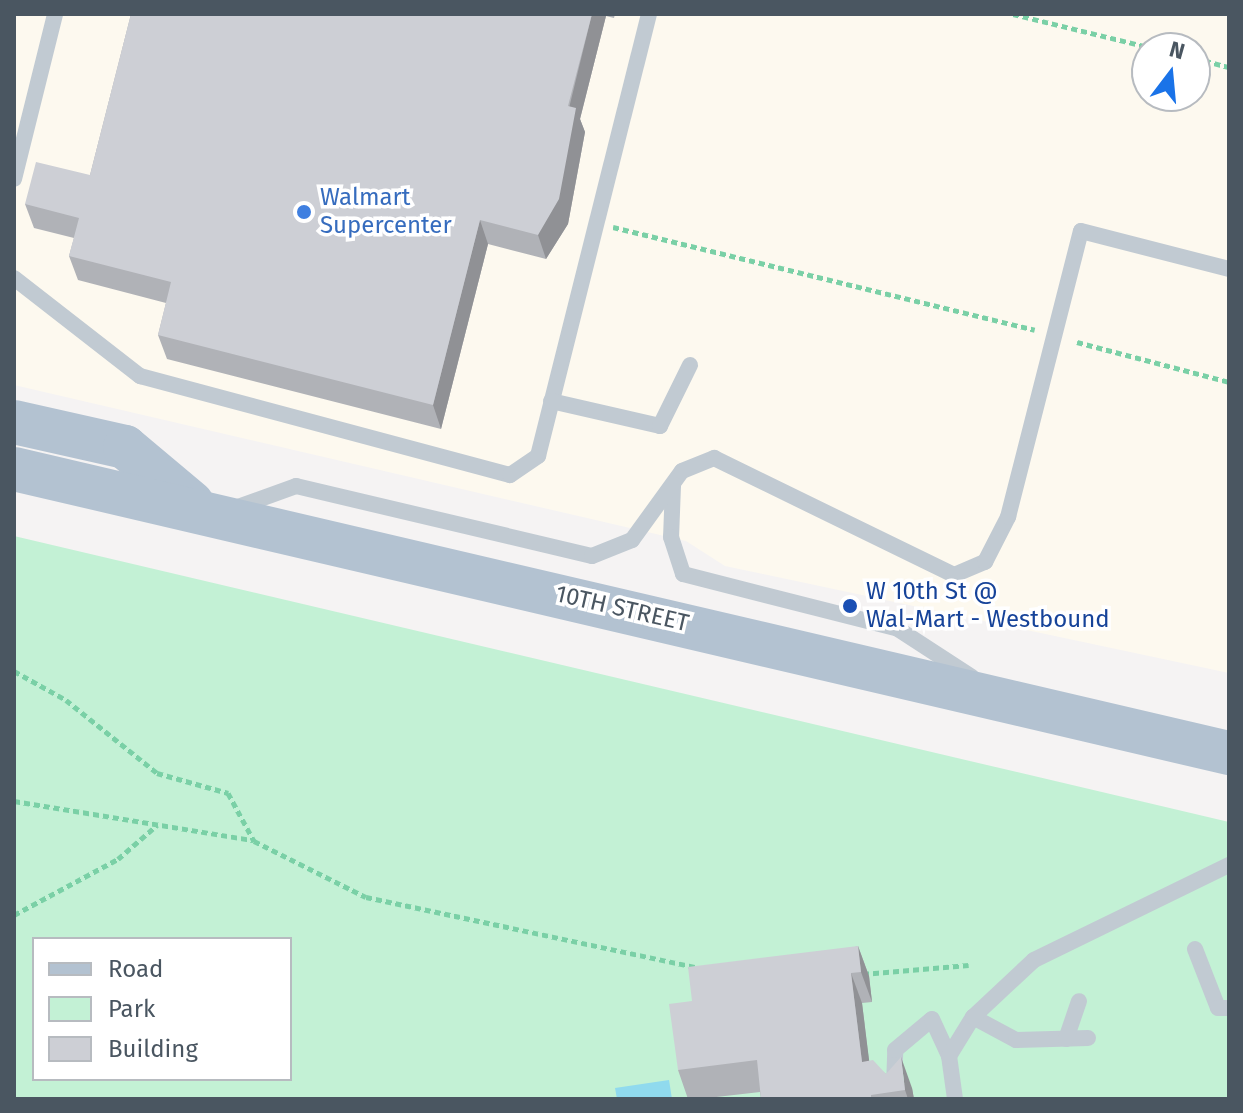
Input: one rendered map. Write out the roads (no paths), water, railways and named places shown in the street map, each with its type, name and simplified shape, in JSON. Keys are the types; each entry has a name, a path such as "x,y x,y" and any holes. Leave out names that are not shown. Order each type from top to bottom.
{"main road":[{"path":"14,422 125,447 209,512"},
{"name":"10TH STREET","path":"14,469 209,512 1229,753"}],"lane":[{"path":"14,179 55,14"},
{"path":"14,278 140,376 510,475 538,456 649,14"},
{"path":"209,512 296,486 592,556 632,540 673,485 700,459 729,461 954,575 985,562 1008,517 1081,231 1229,269"},
{"path":"551,401 660,426 690,365"},
{"path":"673,485 671,537 683,574 898,629 1006,699"},
{"path":"949,1056 973,1017 1034,960 1229,865"},
{"path":"1195,949 1218,1008 1229,1008"},
{"path":"1066,1039 1079,1001"},
{"path":"973,1017 1016,1040 1088,1038"},
{"path":"895,1094 892,1066 904,1036 932,1019 949,1056 955,1099"}],"water":[{"path":"669,1080 672,1099 617,1099 615,1088"}],"place":[{"name":"Walmart Supercenter","path":"304,212"},
{"name":"W 10th St @ Wal-Mart - Westbound","path":"850,606"}]}
